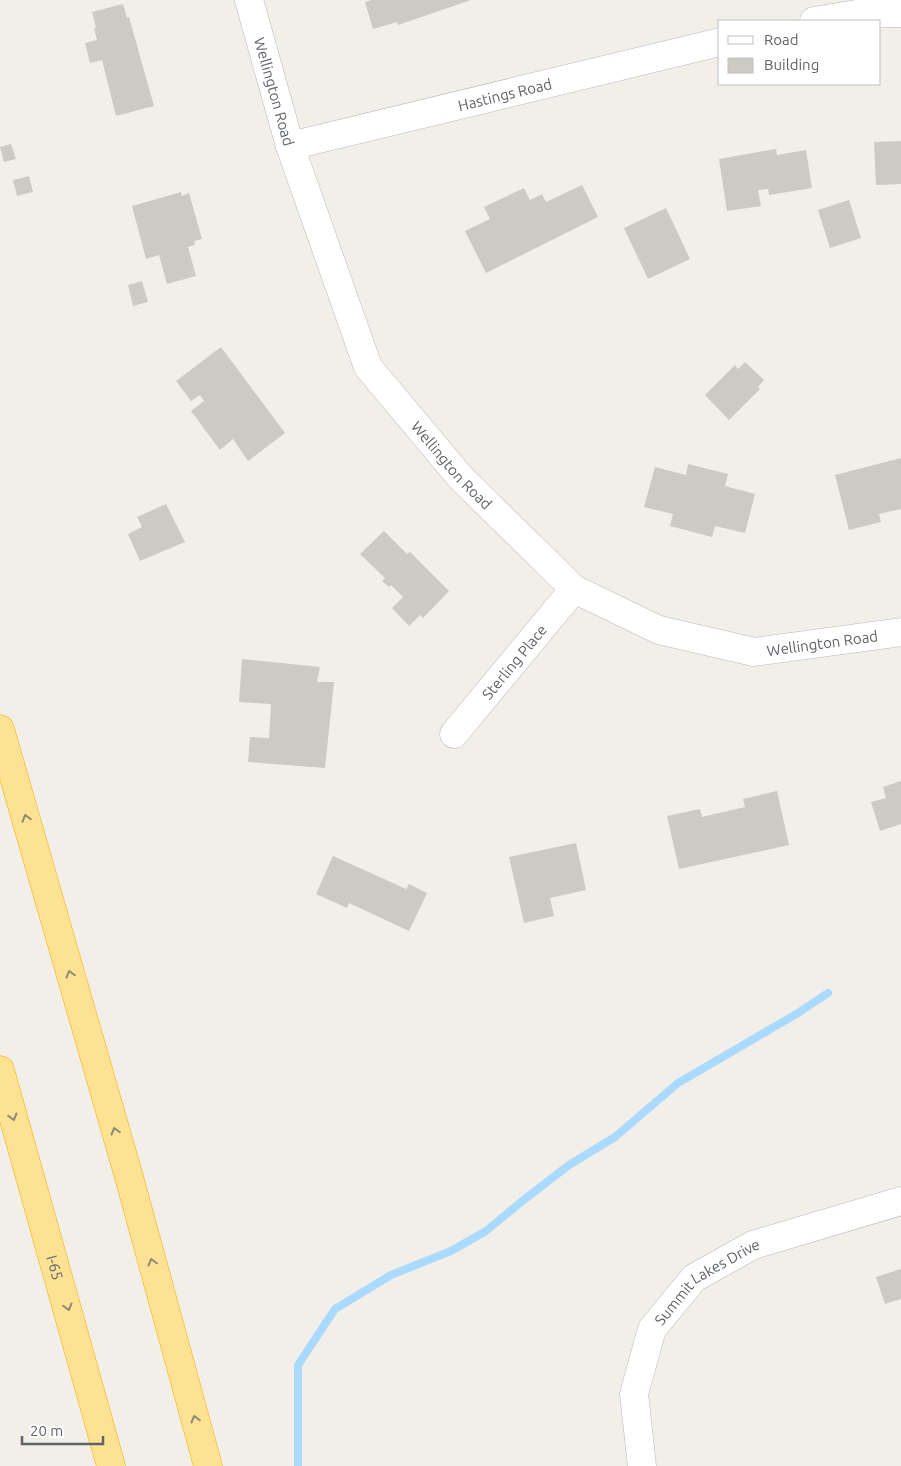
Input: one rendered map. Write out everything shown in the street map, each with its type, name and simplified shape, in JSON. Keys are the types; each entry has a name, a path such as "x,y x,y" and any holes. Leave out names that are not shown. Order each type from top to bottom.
{"highway":[{"path":"0,729 126,1168 208,1466"},
{"name":"I-65","path":"0,1070 111,1466"}],"street":[{"name":"Wellington Road","path":"249,0 290,146 368,367 460,478 574,588 659,630 754,652 901,632"},
{"path":"820,20 856,14 901,13"},
{"name":"Hastings Road","path":"290,146 718,42"},
{"name":"Sterling Place","path":"454,734 574,588"},
{"name":"Summit Lakes Drive","path":"642,1466 634,1394 652,1329 694,1278 753,1245 901,1201"}],"building":[{"path":"372,0 471,0 398,25 397,22 373,29 365,2"},
{"path":"123,4 127,18 129,17 154,106 116,116 102,60 90,63 85,43 97,40 92,12"},
{"path":"901,141 901,184 876,185 874,142"},
{"path":"11,144 16,159 4,162 0,147"},
{"path":"776,149 777,155 806,150 812,188 769,195 768,189 758,190 761,206 727,211 719,159"},
{"path":"29,176 33,192 17,196 13,180"},
{"path":"582,185 598,217 486,273 465,231 490,219 484,207 524,188 530,200 542,194 546,202"},
{"path":"181,192 182,196 189,193 202,239 194,241 195,245 188,247 196,276 167,284 159,255 146,259 132,206"},
{"path":"849,200 861,238 830,248 818,210"},
{"path":"666,208 690,259 648,279 624,228"},
{"path":"142,281 148,302 133,306 128,285"},
{"path":"221,347 285,433 248,461 233,439 220,450 191,411 204,401 200,395 191,401 176,381"},
{"path":"745,362 764,380 758,387 760,389 729,420 705,395 735,365 738,369"},
{"path":"901,458 901,509 879,514 881,522 849,530 835,475"},
{"path":"688,464 728,474 725,486 755,494 745,533 715,526 712,537 670,526 673,514 644,507 655,467 686,475"},
{"path":"166,504 185,542 140,561 128,534 142,527 137,517"},
{"path":"384,531 407,554 410,552 449,591 423,618 420,615 409,626 392,608 403,597 391,585 389,587 382,581 385,578 360,554"},
{"path":"242,659 320,667 317,682 334,682 325,768 248,762 250,737 269,738 271,704 239,702"},
{"path":"901,781 901,824 880,831 871,802 886,798 883,787"},
{"path":"777,791 789,845 679,869 667,816 700,809 702,817 745,807 743,799"},
{"path":"576,843 586,890 550,898 554,916 524,923 509,857"},
{"path":"333,856 406,889 409,884 427,893 409,931 349,903 347,908 316,894"},
{"path":"901,1269 901,1299 885,1304 876,1277"}],"waterway":[{"path":"298,1466 298,1365 335,1309 391,1275 451,1251 486,1231 569,1165 615,1137 678,1083 798,1013 828,993"}]}
